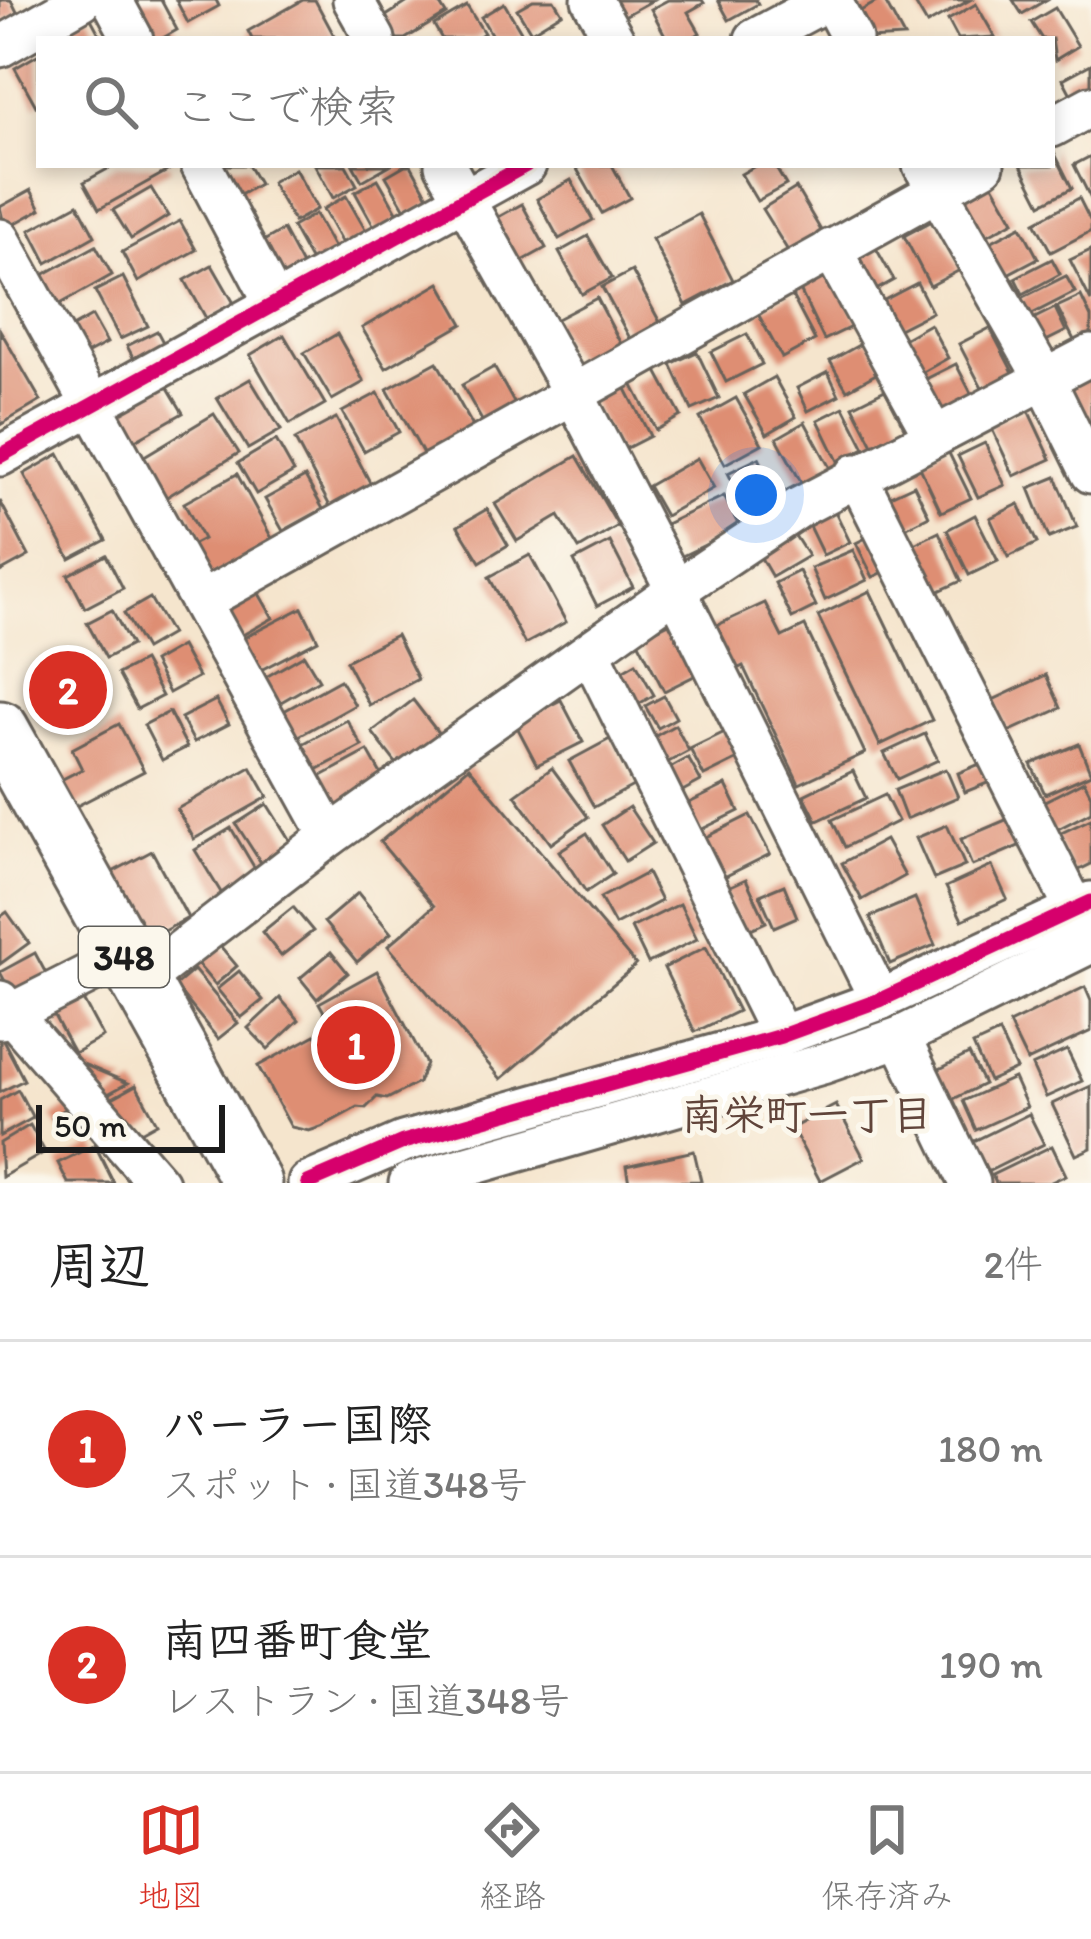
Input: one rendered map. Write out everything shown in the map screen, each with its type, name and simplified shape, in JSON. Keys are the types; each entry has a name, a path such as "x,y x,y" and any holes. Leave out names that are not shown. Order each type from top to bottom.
{"highway":[{"name":"348","path":"0,730 226,1183"},
{"name":"348","path":"0,780 252,1183"}],"street":[{"path":"0,47 82,0"},
{"path":"112,0 131,36"},
{"path":"353,0 373,36"},
{"path":"592,0 612,36"},
{"path":"761,36 830,0 850,36"},
{"path":"1055,125 1091,106"},
{"path":"202,168 275,304"},
{"path":"447,168 676,590 880,1000"},
{"path":"0,455 521,168"},
{"path":"202,601 831,249 930,178 972,168"},
{"path":"930,178 1045,378 1091,473"},
{"path":"0,239 330,836"},
{"path":"831,249 933,434"},
{"path":"158,1183 3,1011 122,975 330,836 676,590 856,475 1091,355"},
{"path":"856,475 1087,932"},
{"path":"590,652 782,1036"},
{"path":"308,1183 403,1142 782,1036 1087,932"},
{"path":"409,1183 822,1064 900,1037 1087,932"},
{"path":"900,1037 970,1183"}],"building":[{"path":"0,0 11,0 18,14 0,23"},
{"path":"123,0 161,0 177,30 166,36 142,36"},
{"path":"176,0 216,0 219,6 188,23"},
{"path":"303,0 315,0 334,36 250,36 248,31"},
{"path":"411,0 437,0 446,14 410,36 395,36 383,18"},
{"path":"533,0 554,0 562,13 531,32 517,9"},
{"path":"606,0 653,0 617,20"},
{"path":"668,0 702,0 688,12 700,33 665,36 651,9"},
{"path":"718,0 756,0 758,4 729,20"},
{"path":"884,0 903,36 867,36 855,14"},
{"path":"913,0 970,0 927,24"},
{"path":"1013,0 1046,0 1022,14"},
{"path":"504,3 523,35 492,36 481,17"},
{"path":"976,4 994,36 956,36 948,20"},
{"path":"467,6 484,33 440,36 434,25"},
{"path":"1055,8 1078,46 1055,60 1055,36 1040,36 1031,22"},
{"path":"89,15 100,36 52,36"},
{"path":"36,56 36,106 15,68"},
{"path":"1091,64 1091,91 1074,100 1063,79"},
{"path":"1055,154 1072,188 1041,204 1023,168 1055,168"},
{"path":"1091,156 1091,199 1074,165"},
{"path":"110,168 171,169 99,209 84,182"},
{"path":"221,168 250,168 259,184 230,201"},
{"path":"317,168 348,168 357,185 333,198"},
{"path":"355,168 385,168 362,181"},
{"path":"400,168 413,168 432,203 409,216 386,176"},
{"path":"614,168 630,198 602,213 577,169"},
{"path":"752,168 776,168 786,185 757,201 741,174"},
{"path":"295,169 317,209 294,222 271,182"},
{"path":"378,179 401,219 377,232 355,192"},
{"path":"571,180 593,220 559,239 537,199"},
{"path":"991,181 1014,221 979,240 957,200"},
{"path":"151,188 168,216 131,239 113,210"},
{"path":"796,188 823,234 790,254 762,209"},
{"path":"31,190 41,209 5,229 0,207"},
{"path":"346,196 369,236 345,249 323,209"},
{"path":"1079,198 1091,231 1051,252 1035,222"},
{"path":"78,204 95,236 47,263 30,230"},
{"path":"522,204 546,248 517,264 493,220"},
{"path":"315,214 337,254 314,267 292,227"},
{"path":"699,214 733,280 686,305 652,239"},
{"path":"934,220 960,270 930,286 904,236"},
{"path":"180,221 196,250 138,282 122,252"},
{"path":"1021,226 1038,258 1000,278 983,246"},
{"path":"283,230 305,271 282,284 260,243"},
{"path":"588,236 612,278 582,294 559,252"},
{"path":"873,243 894,280 869,294 848,257"},
{"path":"96,246 112,275 55,307 39,277"},
{"path":"1091,250 1091,301 1070,260"},
{"path":"1052,259 1060,274 1023,294 1015,278"},
{"path":"212,265 235,305 207,320 185,280"},
{"path":"832,269 859,323 824,340 798,286"},
{"path":"632,271 662,326 632,342 602,287"},
{"path":"1066,276 1075,292 1028,316 1020,299"},
{"path":"123,277 148,326 120,339 95,291"},
{"path":"440,283 463,324 386,368 362,328"},
{"path":"917,283 932,312 887,335 873,306"},
{"path":"791,294 815,340 782,358 757,312"},
{"path":"1081,296 1091,317 1091,339 1077,346 1057,307"},
{"path":"597,298 623,348 581,371 553,321"},
{"path":"1055,308 1066,331 1036,346 1025,323"},
{"path":"92,316 107,343 75,360 60,334"},
{"path":"930,324 948,358 916,376 898,342"},
{"path":"990,328 1016,378 985,394 959,344"},
{"path":"0,330 41,401 0,425"},
{"path":"157,331 165,346 135,361 127,346"},
{"path":"337,334 364,382 332,400 304,353"},
{"path":"747,334 762,364 726,382 711,352"},
{"path":"284,335 325,404 290,424 250,355"},
{"path":"868,340 885,369 847,390 830,361"},
{"path":"697,352 719,398 692,410 671,364"},
{"path":"437,362 476,432 426,459 387,389"},
{"path":"956,364 973,397 935,417 918,383"},
{"path":"494,367 517,408 485,426 462,385"},
{"path":"657,371 681,416 656,430 632,384"},
{"path":"828,372 839,395 808,411 797,388"},
{"path":"1091,375 1091,442 1065,387"},
{"path":"774,377 796,417 767,434 744,394"},
{"path":"250,379 281,430 248,449 217,398"},
{"path":"164,381 183,413 128,444 110,412"},
{"path":"622,381 650,436 617,453 589,397"},
{"path":"885,390 905,429 873,445 853,406"},
{"path":"378,393 399,432 364,451 342,412"},
{"path":"736,398 762,444 725,464 700,418"},
{"path":"844,407 865,448 838,461 818,420"},
{"path":"1027,408 1051,459 1014,476 990,425"},
{"path":"214,414 239,453 160,501 136,461"},
{"path":"336,418 374,490 333,512 295,440"},
{"path":"805,422 830,468 802,484 777,438"},
{"path":"276,440 294,472 256,494 238,463"},
{"path":"985,443 1005,485 978,497 958,456"},
{"path":"946,447 971,498 941,512 917,461"},
{"path":"59,454 106,540 70,559 24,474"},
{"path":"577,456 618,526 579,549 559,516 517,541 495,504"},
{"path":"697,458 714,488 665,516 648,486"},
{"path":"759,458 778,496 747,511 728,473"},
{"path":"237,474 275,544 202,583 184,549 203,539 184,503"},
{"path":"305,477 323,509 283,531 265,499"},
{"path":"1056,477 1077,527 1049,538 1029,488"},
{"path":"914,485 929,516 899,531 884,499"},
{"path":"724,496 740,528 680,557 664,525"},
{"path":"0,501 29,556 0,572"},
{"path":"1019,504 1037,543 1008,557 990,518"},
{"path":"833,507 850,542 823,555 806,520"},
{"path":"487,509 508,545 480,562 458,526"},
{"path":"975,515 998,561 969,575 947,530"},
{"path":"792,531 808,556 772,577 757,551"},
{"path":"939,532 961,581 930,595 908,547"},
{"path":"872,535 890,569 873,577 856,543"},
{"path":"610,542 633,587 597,606 574,561"},
{"path":"853,550 867,580 825,600 811,568"},
{"path":"106,555 123,588 85,608 68,575"},
{"path":"530,555 566,622 525,644 489,577"},
{"path":"799,571 816,606 792,618 775,583"},
{"path":"254,585 273,618 239,637 220,604"},
{"path":"870,591 932,720 880,745 818,616"},
{"path":"150,598 171,634 145,649 124,613"},
{"path":"765,603 782,637 805,626 865,753 799,784 743,666 727,674 707,630"},
{"path":"302,608 318,640 253,674 236,642"},
{"path":"112,610 131,645 106,658 87,623"},
{"path":"671,622 698,674 664,691 637,639"},
{"path":"396,635 418,679 369,705 346,661"},
{"path":"181,646 198,677 169,693 153,662"},
{"path":"78,655 103,699 58,725 33,680"},
{"path":"304,655 319,680 274,706 259,681"},
{"path":"143,661 162,696 137,709 118,674"},
{"path":"636,663 654,695 630,709 612,677"},
{"path":"1046,675 1061,708 1008,732 993,700"},
{"path":"340,680 355,705 288,742 273,717"},
{"path":"664,696 676,718 658,728 645,706"},
{"path":"216,700 229,724 194,742 181,718"},
{"path":"413,700 443,739 402,771 372,732"},
{"path":"561,700 583,742 537,765 515,723"},
{"path":"169,712 187,747 162,760 144,725"},
{"path":"347,720 362,746 309,774 295,748"},
{"path":"119,724 144,771 73,808 59,781 82,769 72,749"},
{"path":"675,725 689,751 659,767 645,742"},
{"path":"727,731 740,758 704,776 690,749"},
{"path":"925,734 938,760 897,779 884,753"},
{"path":"610,739 635,785 594,807 569,761"},
{"path":"1079,744 1091,774 1045,794 1031,764"},
{"path":"368,751 386,783 335,810 318,778"},
{"path":"688,758 701,781 675,795 663,772"},
{"path":"982,763 990,782 965,792 958,773"},
{"path":"251,767 268,797 194,839 177,809"},
{"path":"469,767 636,965 501,1079 388,946 434,906 380,842"},
{"path":"552,768 588,817 551,844 515,795"},
{"path":"946,769 958,797 906,819 895,790"},
{"path":"853,771 866,798 817,821 804,795"},
{"path":"1084,781 1091,795 1091,812 1050,833 1037,805"},
{"path":"726,785 739,811 692,834 679,808"},
{"path":"885,795 898,821 845,847 832,820"},
{"path":"267,804 296,850 265,869 236,824"},
{"path":"629,807 653,843 625,861 602,825"},
{"path":"750,815 770,854 714,882 694,843"},
{"path":"1015,816 1026,843 972,866 961,839"},
{"path":"1091,819 1091,864 1073,873 1055,836"},
{"path":"947,825 965,866 934,879 916,838"},
{"path":"231,828 260,877 225,899 195,850"},
{"path":"587,833 613,874 586,892 559,851"},
{"path":"885,840 905,876 862,900 842,863"},
{"path":"152,851 188,918 139,944 103,877"},
{"path":"992,866 1007,899 962,920 946,887"},
{"path":"647,873 661,901 615,925 600,898"},
{"path":"746,879 766,922 742,933 722,890"},
{"path":"784,885 797,917 774,927 760,895"},
{"path":"358,893 391,933 357,962 324,922"},
{"path":"915,898 935,945 890,964 870,917"},
{"path":"680,904 697,939 648,963 631,928"},
{"path":"293,907 313,931 281,956 262,932"},
{"path":"7,912 29,943 0,964 0,917"},
{"path":"216,941 237,966 215,985 194,960"},
{"path":"706,947 738,1011 695,1032 664,968"},
{"path":"331,952 348,973 317,999 300,978"},
{"path":"35,953 49,979 14,998 0,972"},
{"path":"194,970 238,1023 218,1039 175,986"},
{"path":"239,971 263,1000 241,1018 217,989"},
{"path":"377,971 426,1064 418,1083 387,1099 377,1097 366,1108 358,1107 321,1127 309,1131 291,1127 258,1066 332,1026 319,1003"},
{"path":"1085,987 1091,1001 1091,1031 1027,1061 1009,1024"},
{"path":"81,996 103,1037 74,1053 52,1012"},
{"path":"280,998 299,1020 268,1049 248,1028"},
{"path":"999,1033 1016,1069 989,1081 973,1045"},
{"path":"0,1034 24,1080 0,1092"},
{"path":"1067,1050 1082,1081 1046,1097 1032,1066"},
{"path":"969,1054 984,1084 943,1104 928,1075"},
{"path":"71,1059 128,1083 95,1101"},
{"path":"1014,1078 1027,1107 976,1130 963,1101"},
{"path":"136,1085 157,1123 128,1139 107,1101"},
{"path":"1091,1086 1091,1148 1076,1155 1052,1104"},
{"path":"18,1090 33,1118 0,1136 0,1100"},
{"path":"77,1102 87,1120 62,1134 52,1117"},
{"path":"836,1105 864,1158 820,1181 792,1128"},
{"path":"1029,1114 1044,1144 981,1175 966,1145"},
{"path":"30,1125 45,1152 2,1177 0,1143"},
{"path":"95,1145 114,1183 68,1183 58,1163"},
{"path":"1052,1146 1066,1175 1049,1183 996,1183 992,1175"},
{"path":"694,1151 701,1181 629,1183 626,1166"}],"cycle path":[{"path":"0,456 521,168"},
{"path":"308,1183 403,1142 781,1036 880,1000 1091,902"}],"place":[{"name":"南四番町食堂","path":"68,690"},
{"name":"パーラー国際","path":"356,1045"}],"district":[{"name":"南栄町一丁目","path":"807,1114"}]}
